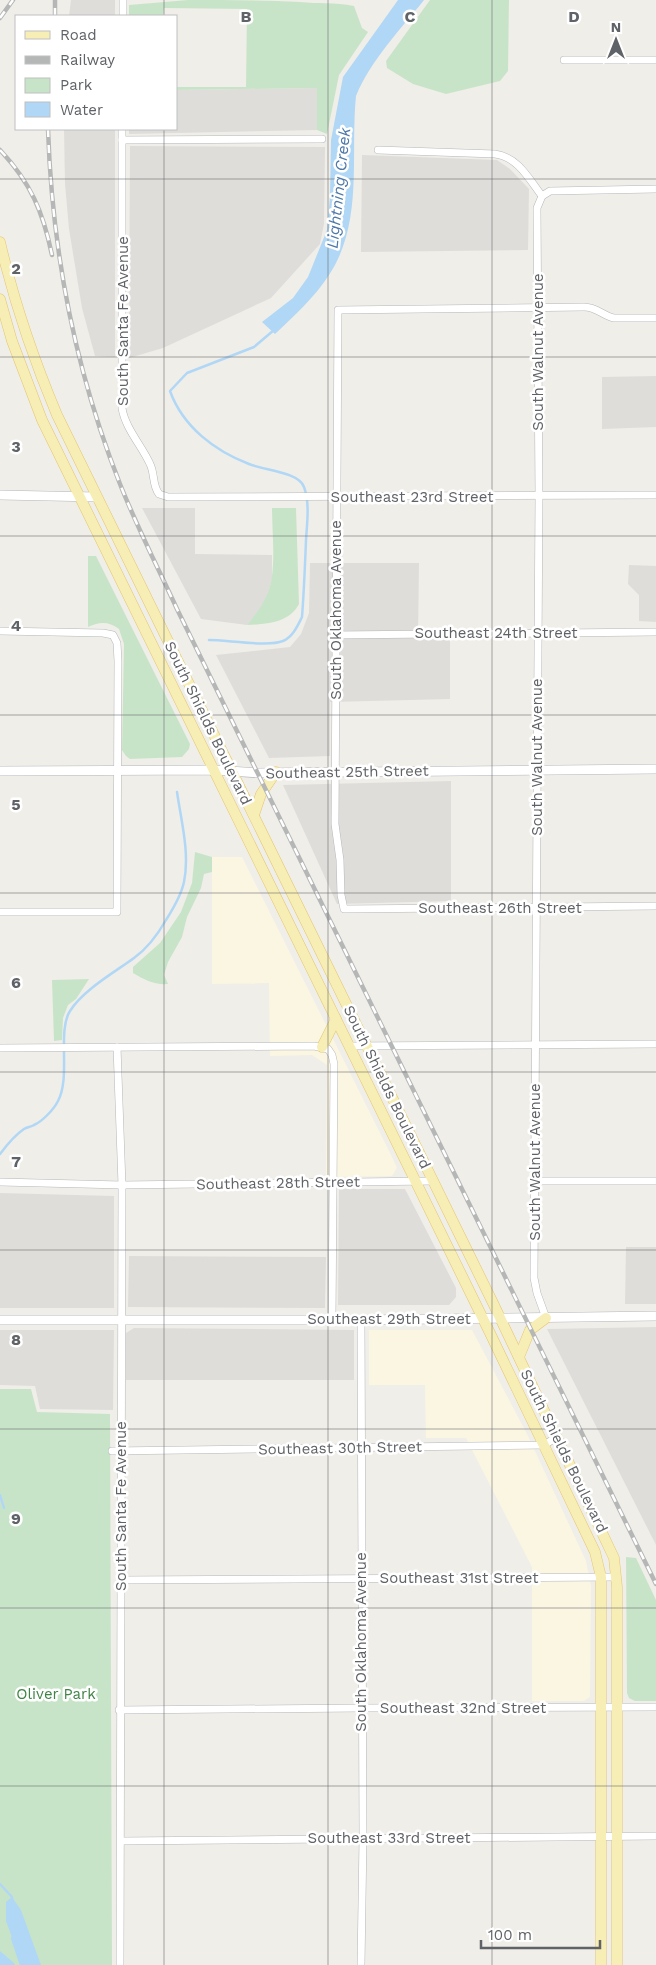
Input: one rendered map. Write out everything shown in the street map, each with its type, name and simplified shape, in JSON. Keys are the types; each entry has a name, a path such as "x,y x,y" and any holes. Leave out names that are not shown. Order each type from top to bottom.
{"main road":[{"name":"South Shields Boulevard","path":"0,242 26,338 43,381 97,497 501,1319 609,1544 614,1558 616,1578 616,1965"},
{"name":"South Shields Boulevard","path":"0,299 28,386 42,420 483,1319 595,1552 601,1578 601,1965"},
{"path":"0,495 97,497"},
{"name":"Southeast 25th Street","path":"0,771 214,770 232,772 336,772 656,769"},
{"path":"254,815 261,794 276,772"},
{"path":"280,906 294,898"},
{"path":"322,1047 336,1019"},
{"name":"Southeast 29th Street","path":"0,1320 361,1320 656,1316"},
{"path":"519,1357 530,1330 546,1318"}],"street":[{"path":"123,0 123,15"},
{"path":"564,60 656,60"},
{"name":"South Santa Fe Avenue","path":"122,130 122,408 125,418 151,465 157,491 159,494 168,497"},
{"path":"122,140 322,139"},
{"path":"378,150 502,155 514,161 542,196 550,191 656,189"},
{"name":"South Walnut Avenue","path":"542,196 537,208 539,496 534,1278 546,1318"},
{"path":"538,308 590,307 610,318 656,318"},
{"name":"South Oklahoma Avenue","path":"344,909 340,895 340,860 335,824 338,310 538,308"},
{"name":"Southeast 23rd Street","path":"168,497 656,496"},
{"path":"0,631 103,633 113,635 117,643 118,661 117,912 0,912"},
{"name":"Southeast 24th Street","path":"336,635 656,632"},
{"name":"Southeast 26th Street","path":"344,909 656,906"},
{"path":"349,1046 656,1044"},
{"name":"South Santa Fe Avenue","path":"117,1047 122,1185 120,1965"},
{"path":"0,1048 322,1047 331,1052 334,1060 332,1320"},
{"path":"535,1181 656,1180"},
{"name":"Southeast 28th Street","path":"0,1182 122,1185 433,1181"},
{"name":"South Oklahoma Avenue","path":"361,1320 363,1838 361,1965"},
{"path":"544,1445 557,1437"},
{"name":"Southeast 30th Street","path":"112,1450 544,1445"},
{"name":"Southeast 31st Street","path":"121,1580 616,1578"},
{"name":"Southeast 32nd Street","path":"120,1710 656,1708"},
{"name":"Southeast 33rd Street","path":"121,1841 363,1838 617,1838 656,1836"}],"shaded area":[{"path":"71,0 115,0 115,15 69,15"},
{"path":"317,88 317,130 129,134 129,130 178,130 178,90"},
{"path":"64,130 115,130 115,357 95,356 82,308 69,229 65,184"},
{"path":"130,146 325,147 324,224 320,244 271,298 163,348 129,358"},
{"path":"362,155 497,160 510,169 529,189 528,250 361,252"},
{"path":"656,376 656,427 602,429 602,377"},
{"path":"142,508 195,508 195,554 272,555 272,579 268,595 247,625 201,619"},
{"path":"310,563 419,563 418,638 450,639 450,699 330,702 330,756 269,758 216,655 290,647 301,634 309,613"},
{"path":"629,565 656,566 656,622 639,621 639,595 628,584"},
{"path":"451,781 451,901 337,904 283,785"},
{"path":"212,857 242,857 391,1155 397,1168 392,1176 326,1177 327,1065 312,1055 270,1056 269,983 212,984"},
{"path":"339,1189 405,1189 456,1288 456,1297 449,1305 338,1305"},
{"path":"0,1193 114,1196 114,1308 0,1308"},
{"path":"626,1247 656,1247 656,1304 625,1304"},
{"path":"129,1256 326,1257 325,1308 128,1307"},
{"path":"656,1327 656,1545 547,1329"},
{"path":"134,1328 354,1330 354,1380 126,1380 126,1333"},
{"path":"0,1330 114,1330 113,1410 40,1409 35,1386 0,1385"},
{"path":"369,1330 472,1330 527,1434 586,1561 591,1586 590,1697 584,1701 532,1701 532,1567 466,1438 426,1438 425,1385 369,1385"}],"green space":[{"path":"188,0 244,0 347,5 354,6 362,28 368,32 339,75 327,134 317,130 317,88 178,90 178,87 246,87 247,9 164,8 163,15 129,15 129,5"},
{"path":"430,0 509,0 508,71 500,81 446,94 413,84 387,68 386,61"},
{"path":"272,508 296,508 299,604 295,610 283,619 270,623 247,625 263,603 270,586 273,565"},
{"path":"88,556 96,556 190,744 189,749 182,757 130,759 122,750 124,644 119,629 111,625 100,623 88,627"},
{"path":"195,852 212,857 212,872 204,874 201,888 187,917 182,937 168,962 164,975 168,984 158,984 133,973 133,967 160,943 181,912 192,883"},
{"path":"89,979 76,999 68,1005 63,1018 62,1040 54,1041 52,980"},
{"name":"Oliver Park","path":"0,1389 31,1389 37,1412 110,1414 112,1965 0,1965"},
{"path":"626,1557 636,1558 656,1600 656,1701 635,1701 629,1698 627,1693"}],"water":[{"name":"Lightning Creek","path":"398,0 424,0 378,58 356,96 351,211 340,255 317,291 275,334 262,322 293,298 308,277 327,230 330,197 331,140 343,77"},
{"path":"12,1897 21,1910 41,1965 22,1965 6,1921 6,1902"},
{"path":"0,1951 14,1963 15,1965 0,1965"}],"waterway":[{"name":"Lightning Creek","path":"209,640 276,643 290,637 295,630 302,617 308,506 306,493 301,482 295,478 236,459 212,445 183,416 170,391 187,373 254,347 274,330"},
{"name":"Lightning Creek","path":"0,1154 21,1131 44,1118 58,1101 64,1080 64,1030 70,1011 91,989 144,950 160,930 177,902 186,871 184,837 177,792"},
{"path":"0,1495 4,1508"},
{"name":"Lightning Creek","path":"0,1884 12,1897 12,1900"},
{"name":"Lightning Creek","path":"12,1938 21,1965"}],"railway":[{"path":"0,18 13,0"},
{"path":"55,0 55,15"},
{"path":"48,130 50,175 61,265 78,354 104,441 140,532 656,1584"},
{"path":"0,150 28,186 40,212 52,255"}]}
